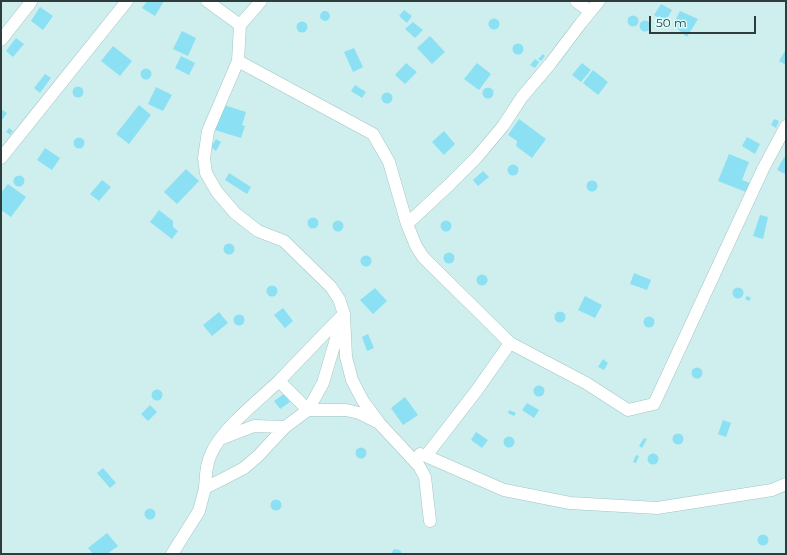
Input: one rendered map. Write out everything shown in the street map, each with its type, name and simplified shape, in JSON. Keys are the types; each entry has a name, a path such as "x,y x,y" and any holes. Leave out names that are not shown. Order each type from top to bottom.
{"street":[{"path":"1,40 30,2 29,1"},
{"path":"1,158 127,1"},
{"path":"208,1 240,25"},
{"path":"261,1 240,25 238,61 208,131 204,158 206,173 217,192 235,213 258,230 284,241 331,287 339,299 344,314 346,358 352,380 362,401 380,424 418,466 425,477 430,522"},
{"path":"576,1 590,12"},
{"path":"407,224 477,157 502,126 522,97 599,1"},
{"path":"238,61 373,134 389,162 407,224 416,246 423,257 510,343 586,383 628,410 654,404 763,169 786,126"},
{"path":"172,554 199,510 205,488 208,462 212,451 220,439 232,425 279,381 344,314"},
{"path":"205,488 244,468 258,456 285,427 308,410 323,383 344,314"},
{"path":"426,456 477,390 510,343"},
{"path":"279,381 308,410 346,410 359,413 380,424"},
{"path":"220,439 254,426 285,427"},
{"path":"402,447 504,490 570,502 657,508 772,490 786,484"}],"building":[{"path":"147,1 164,1 155,16 142,8"},
{"path":"661,4 672,10 665,22 654,15"},
{"path":"40,7 53,16 43,30 31,21"},
{"path":"404,10 412,16 407,23 399,16"},
{"path":"323,11 327,11 329,12 329,20 323,21 320,18 320,14"},
{"path":"680,11 698,19 687,37 673,25"},
{"path":"633,15 637,17 639,21 637,25 633,27 629,25 627,21 629,17"},
{"path":"494,18 498,20 500,24 498,28 494,30 490,28 488,24 490,20"},
{"path":"302,21 306,23 308,27 306,31 302,33 298,31 296,27 298,23"},
{"path":"643,21 647,21 649,22 649,30 643,31 640,28 640,24"},
{"path":"413,22 423,30 415,38 405,29"},
{"path":"182,31 196,38 188,56 173,49"},
{"path":"430,36 445,52 432,64 417,48"},
{"path":"16,38 24,44 13,57 6,51"},
{"path":"518,43 522,45 524,49 522,53 518,55 514,53 512,49 514,45"},
{"path":"113,46 132,61 120,76 101,61"},
{"path":"354,48 363,67 353,72 344,52"},
{"path":"786,49 786,65 779,61"},
{"path":"543,54 545,56 541,61 538,59"},
{"path":"181,56 195,63 189,75 175,68"},
{"path":"535,59 539,62 535,68 530,65"},
{"path":"406,63 417,72 405,84 395,75"},
{"path":"477,63 491,74 479,90 464,79"},
{"path":"582,63 591,70 581,82 572,75"},
{"path":"146,68 150,70 152,74 150,78 146,80 142,78 140,74 142,70"},
{"path":"593,70 608,82 598,95 583,83"},
{"path":"45,74 51,78 40,93 34,88"},
{"path":"355,85 366,92 362,98 351,91"},
{"path":"78,86 82,88 84,92 82,96 78,98 74,96 72,92 74,88"},
{"path":"156,87 172,95 163,111 148,104"},
{"path":"488,87 492,89 494,93 492,97 488,99 484,97 482,93 484,89"},
{"path":"387,92 391,94 393,98 391,102 387,104 383,102 381,98 383,94"},
{"path":"139,105 151,115 129,144 116,134"},
{"path":"224,105 246,112 242,125 245,126 241,138 215,130"},
{"path":"1,109 7,113 2,120 1,119"},
{"path":"519,119 546,139 532,158 516,146 517,141 508,135"},
{"path":"774,119 779,121 776,128 771,125"},
{"path":"9,128 13,131 10,135 6,132"},
{"path":"444,131 455,144 444,155 432,142"},
{"path":"79,137 83,139 85,143 83,147 79,149 75,147 73,143 75,139"},
{"path":"747,137 760,144 755,154 742,146"},
{"path":"216,139 221,142 216,151 211,147"},
{"path":"45,148 60,158 52,170 37,160"},
{"path":"729,154 749,162 742,180 750,183 746,192 718,181"},
{"path":"784,157 786,158 785,174 777,170"},
{"path":"513,164 517,166 519,170 517,174 513,176 509,174 507,170 509,166"},
{"path":"186,169 199,181 177,204 164,192"},
{"path":"483,171 489,177 478,186 473,180"},
{"path":"229,173 251,187 247,194 225,180"},
{"path":"19,175 23,177 25,181 23,185 19,187 15,185 13,181 15,177"},
{"path":"102,180 111,187 99,201 90,194"},
{"path":"592,180 596,182 598,186 596,190 592,192 588,190 586,186 588,182"},
{"path":"8,184 26,197 11,217 1,210 1,193"},
{"path":"159,210 173,221 173,227 178,231 172,239 150,222"},
{"path":"760,215 768,217 763,239 753,236"},
{"path":"313,217 317,219 319,223 317,227 313,229 309,227 307,223 309,219"},
{"path":"338,220 342,222 344,226 342,230 338,232 334,230 332,226 334,222"},
{"path":"446,220 450,222 452,226 450,230 446,232 442,230 440,226 442,222"},
{"path":"229,243 233,245 235,249 233,253 229,255 225,253 223,249 225,245"},
{"path":"449,252 453,254 455,258 453,262 449,264 445,262 443,258 445,254"},
{"path":"366,255 370,257 372,261 370,265 366,267 362,265 360,261 362,257"},
{"path":"634,273 651,280 647,290 630,284"},
{"path":"482,274 486,276 488,280 486,284 482,286 478,284 476,280 478,276"},
{"path":"272,285 276,287 278,291 276,295 272,297 268,295 266,291 268,287"},
{"path":"738,287 742,289 744,293 742,297 738,299 734,297 732,293 734,289"},
{"path":"375,288 387,301 373,314 360,300"},
{"path":"585,296 602,305 595,318 578,310"},
{"path":"747,296 751,298 749,301 745,299"},
{"path":"283,308 293,321 285,328 274,315"},
{"path":"560,311 564,313 566,317 564,321 560,323 556,321 554,317 556,313"},
{"path":"219,312 228,323 212,336 203,325"},
{"path":"239,314 243,316 245,320 243,324 239,326 235,324 233,320 235,316"},
{"path":"649,316 653,318 655,322 653,326 649,328 645,326 643,322 645,318"},
{"path":"368,334 374,348 367,351 362,337"},
{"path":"603,359 608,363 604,370 598,367"},
{"path":"697,367 701,369 703,373 701,377 697,379 693,377 691,373 693,369"},
{"path":"539,385 543,387 545,391 543,395 539,397 535,395 533,391 535,387"},
{"path":"157,389 161,391 163,395 161,399 157,401 153,399 151,395 153,391"},
{"path":"284,394 290,402 280,409 274,401"},
{"path":"405,397 418,415 403,425 391,408"},
{"path":"527,403 539,410 534,418 522,410"},
{"path":"150,405 157,412 148,421 141,414"},
{"path":"509,410 516,413 514,416 508,413"},
{"path":"723,420 731,423 726,437 718,434"},
{"path":"476,432 488,440 482,448 471,440"},
{"path":"678,433 682,435 684,439 682,443 678,445 674,443 672,439 674,435"},
{"path":"507,437 511,437 513,438 513,446 507,447 504,444 504,440"},
{"path":"644,438 647,439 642,448 639,446"},
{"path":"361,447 365,449 367,453 365,457 361,459 357,457 355,453 357,449"},
{"path":"653,453 657,455 659,459 657,463 653,465 649,463 647,459 649,455"},
{"path":"636,455 639,456 636,463 633,462"},
{"path":"103,468 116,483 110,488 97,473"},
{"path":"276,499 280,501 282,505 280,509 276,511 272,509 270,505 272,501"},
{"path":"150,508 154,510 156,514 154,518 150,520 146,518 144,514 146,510"},
{"path":"107,533 118,546 107,554 93,554 88,548"},
{"path":"763,534 767,536 769,540 767,544 763,546 759,544 757,540 759,536"},
{"path":"394,549 400,550 402,554 391,554"}]}
